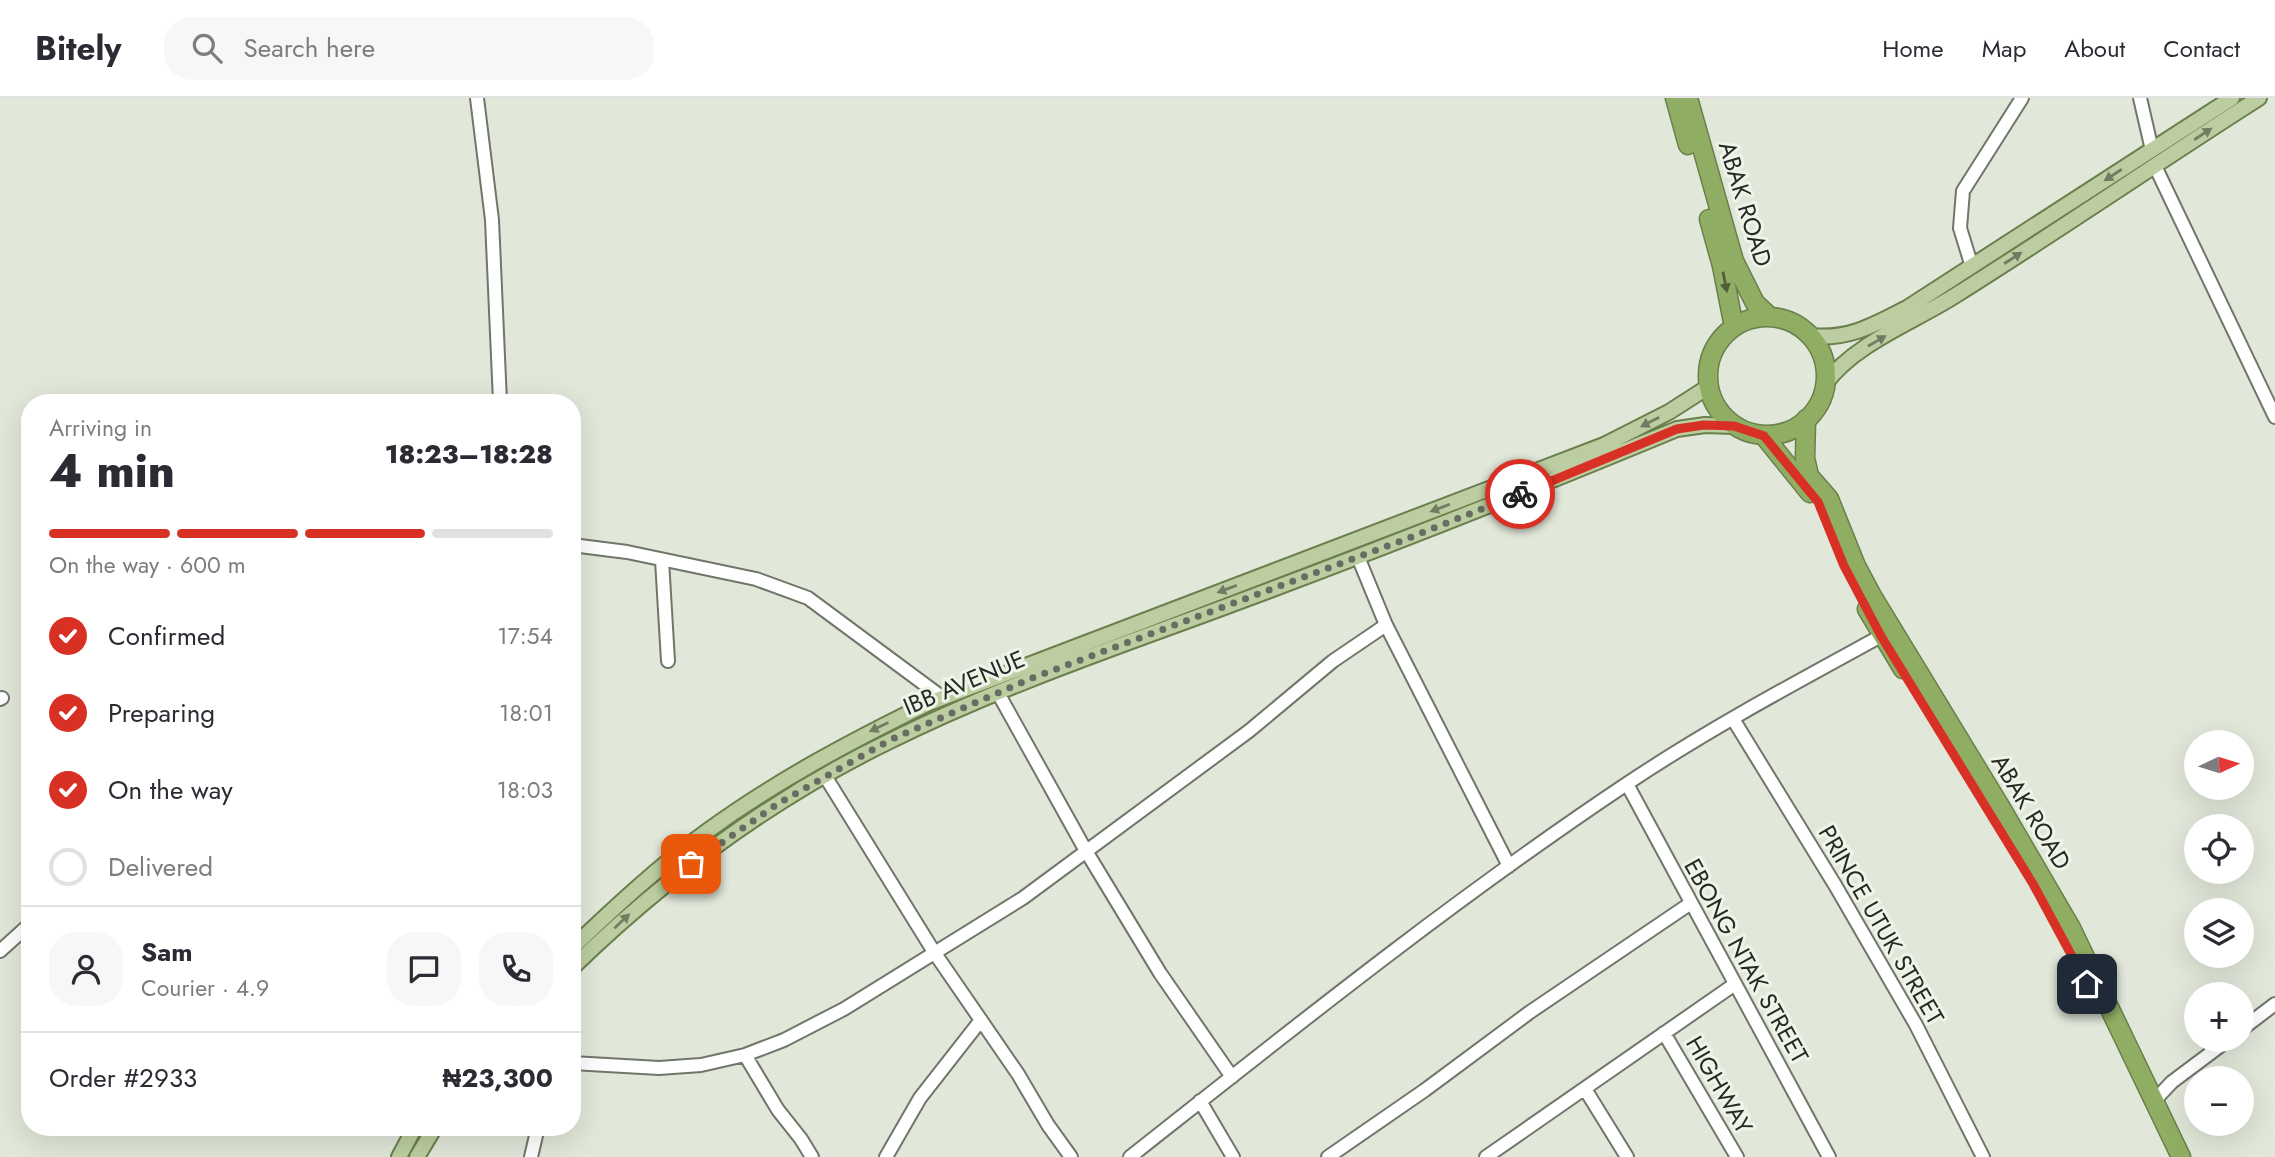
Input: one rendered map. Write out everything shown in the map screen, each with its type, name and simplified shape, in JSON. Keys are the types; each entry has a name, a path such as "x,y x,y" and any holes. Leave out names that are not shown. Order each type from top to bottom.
{"highway":[{"name":"ABAK ROAD","path":"1675,98 1722,266 1734,327"},
{"name":"ABAK ROAD","path":"1688,98 1734,261 1755,303 1770,317"},
{"path":"1770,317 1798,326 1810,336 1823,358 1825,384 1807,419 1805,458 1809,475 1824,500 1764,436 1734,426 1716,408 1708,387 1709,362 1718,342 1734,327 1751,319 1770,317"},
{"path":"1764,436 1783,432 1807,419"},
{"name":"ABAK ROAD","path":"1824,500 1844,566 1881,636 2033,884 2092,992 2168,1157"},
{"name":"ABAK ROAD","path":"1824,500 1872,596 2071,928 2181,1157"}],"main road":[{"path":"1810,336 1834,338 1852,334 1908,308 2232,98"},
{"path":"1825,384 1847,360 1956,296 2259,98"},
{"path":"581,940 707,831 775,785 854,739 943,698 1604,445 1670,412 1708,387"},
{"name":"IBB AVENUE","path":"581,959 629,914 741,827 890,740 1032,678 1358,557 1677,429 1704,425 1734,426"},
{"path":"399,1157 410,1136"},
{"path":"418,1157 430,1136"}],"street":[{"path":"477,98 484,137 492,220 500,394"},
{"path":"1972,267 1960,228 1963,191 2022,98"},
{"path":"2140,98 2152,150"},
{"path":"2155,166 2275,416"},
{"path":"581,546 627,552 756,579 808,598 943,698"},
{"path":"1358,557 1386,625 1509,866"},
{"path":"662,560 668,661"},
{"path":"581,1064 659,1068 701,1065 745,1055 784,1041 844,1009 1023,898 1249,732 1333,661 1386,625"},
{"path":"1130,1157 1330,999 1509,866 1627,784 1733,719 1881,636"},
{"path":"998,693 1086,851 1160,973 1232,1077"},
{"name":"PRINCE UTUK STREET","path":"1733,719 1835,885 1916,1026 1983,1157"},
{"path":"825,776 934,953 1018,1074 1048,1125 1071,1157"},
{"name":"EBONG NTAK STREET","path":"1627,784 1829,1157"},
{"path":"1328,1157 1425,1090 1530,1012 1691,902"},
{"path":"0,951 21,932"},
{"path":"1486,1157 1735,984"},
{"path":"2254,1020 2275,1004"},
{"path":"886,1157 920,1098 981,1020"},
{"name":"HIGHWAY","path":"1664,1033 1737,1157"},
{"path":"2154,1101 2172,1082 2212,1052"},
{"path":"745,1055 778,1110 812,1157"},
{"path":"1585,1089 1627,1157"},
{"path":"1200,1101 1233,1157"},
{"path":"531,1157 536,1136"}],"way so far":[{"path":"691,864 779,803 890,740 1032,678 1520,494"}],"route":[{"path":"1520,494 1677,429 1704,425 1734,426 1764,436 1818,502 1844,566 1881,636 2033,884 2087,984"}]}
